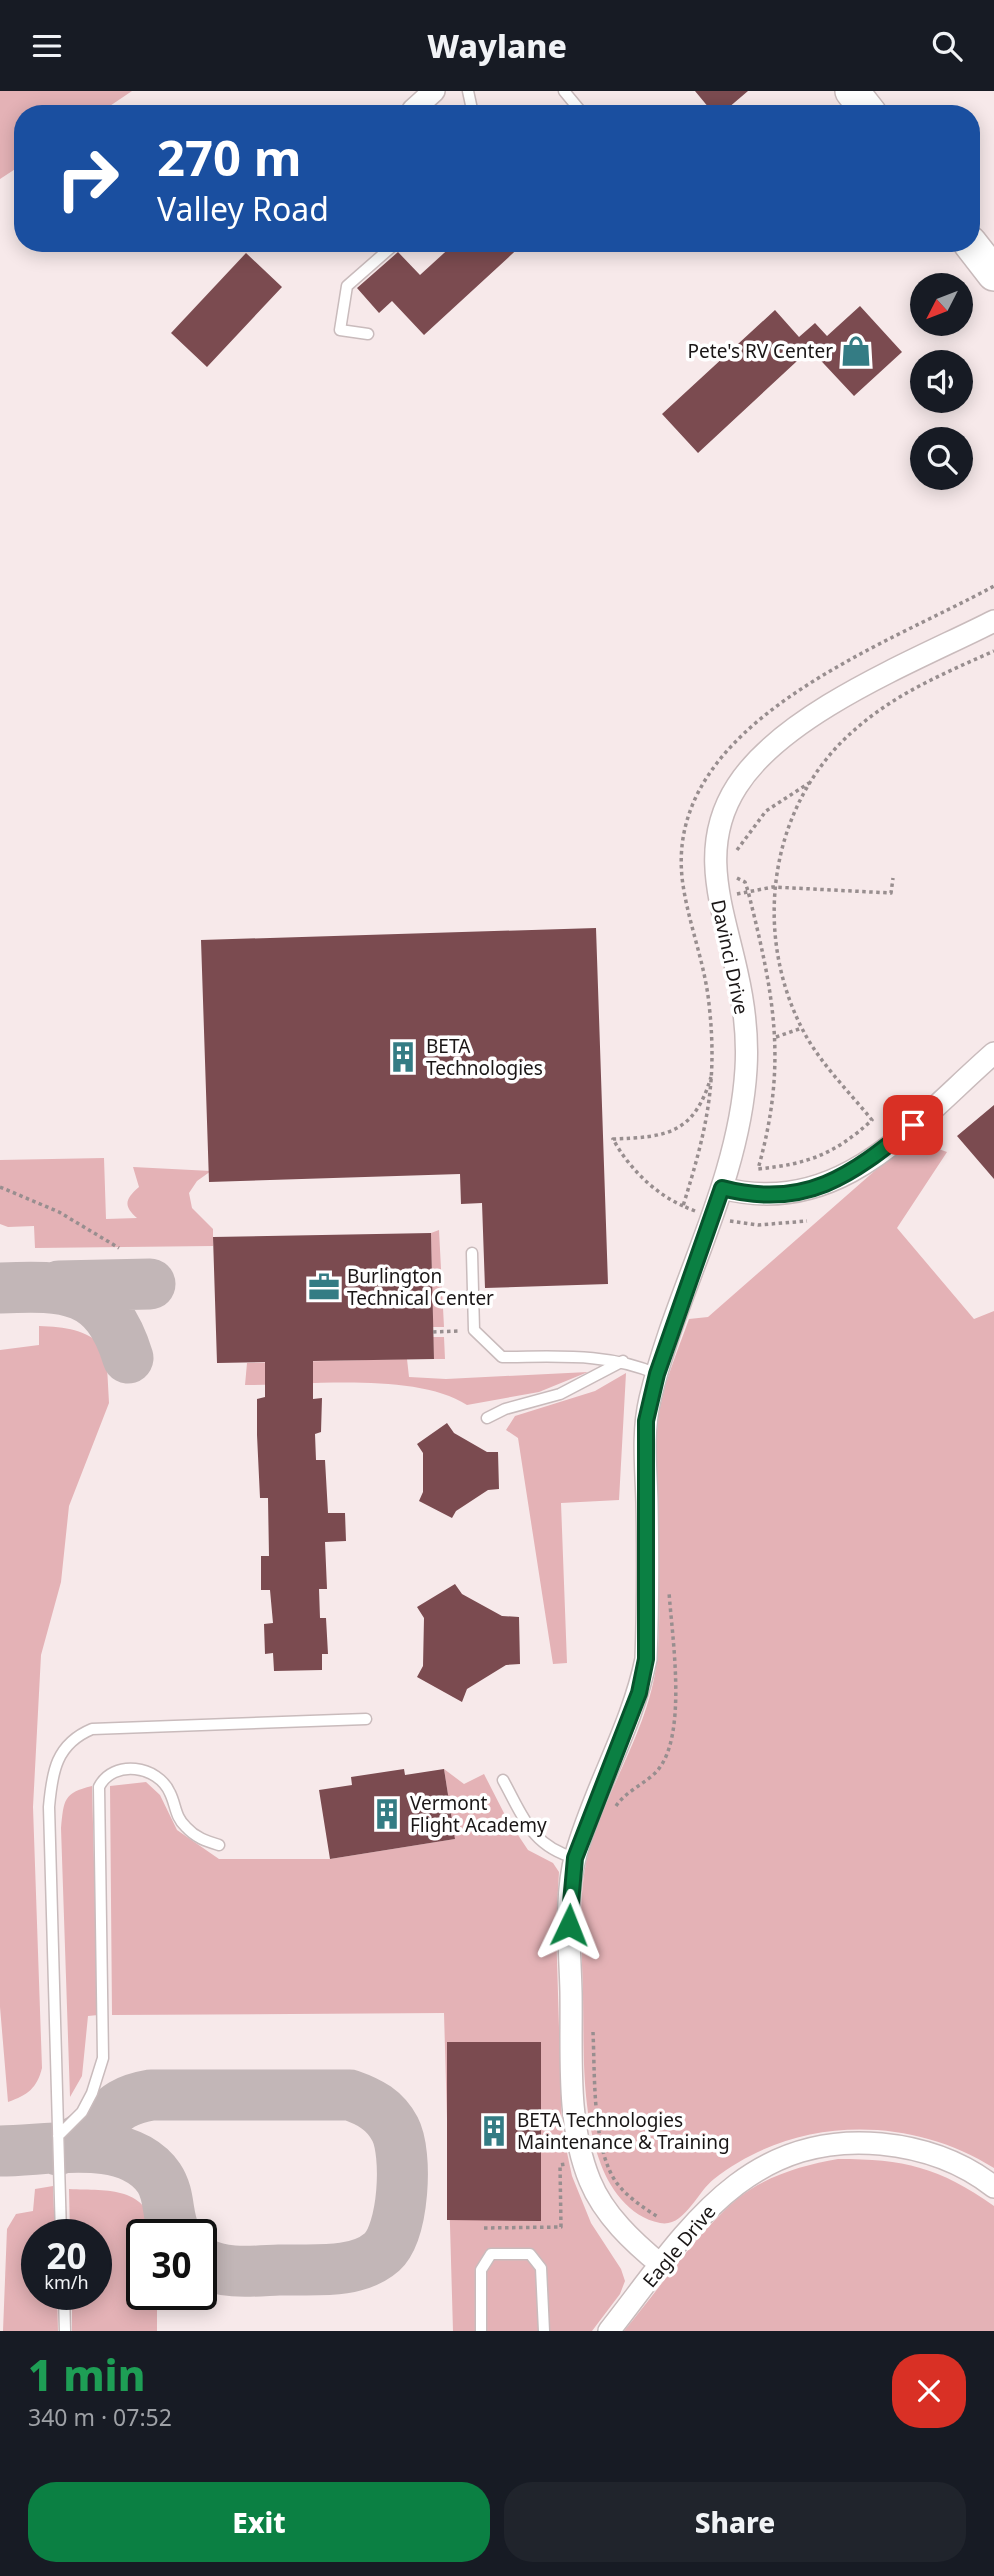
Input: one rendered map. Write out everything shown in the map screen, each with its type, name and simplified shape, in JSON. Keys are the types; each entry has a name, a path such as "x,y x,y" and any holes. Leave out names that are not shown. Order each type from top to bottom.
{"main road":[{"path":"852,91 863,105"},
{"path":"977,252 994,274"}],"street":[{"path":"416,105 433,91"},
{"name":"Davinci Drive","path":"661,2266 622,2230 605,2208 582,2160 576,2128 569,1925 575,1858 639,1693 646,1659 645,1440 657,1374 721,1219 722,1188 743,1096 746,1036 737,972 718,898 715,846 727,803 748,770 788,734 845,697 994,621"},
{"path":"722,1188 745,1194 791,1195 838,1180 881,1151 994,1053"},
{"name":"Eagle Drive","path":"609,2331 694,2224 734,2185 762,2167 803,2151 845,2144 904,2146 956,2163 994,2187"}],"lane":[{"path":"564,91 576,105"},
{"path":"368,334 340,331 347,286 386,252"},
{"path":"472,1253 474,1331 502,1357 603,1357 624,1361 657,1374"},
{"path":"487,1418 505,1409 560,1394 624,1361"},
{"path":"61,2219 49,1807 52,1774 65,1746 92,1729 366,1719"},
{"path":"58,2136 82,2112 103,2058 99,1787 104,1778 112,1771 133,1767 157,1778 170,1791 174,1811 184,1826 198,1838 219,1845"},
{"path":"503,1780 536,1837 548,1847 575,1858"},
{"path":"481,2331 481,2270 491,2254 517,2254 530,2255 541,2268 544,2331"},
{"path":"64,2310 65,2331"}],"path":[{"path":"683,1206 704,1138 711,1098 712,1072 709,1002 683,874 687,824 698,794 725,752 781,703 812,682 994,586"},
{"path":"728,874 745,882 748,891 767,967 776,1038 773,1106 758,1169 816,1159 848,1142 872,1119 802,1028 779,963 774,942 773,887 790,820 809,783 832,751 859,725 897,698 994,651"},
{"path":"732,860 741,842 766,811 809,783"},
{"path":"688,905 773,887 891,893 893,879"},
{"path":"776,1038 802,1028"},
{"path":"712,1072 705,1098 691,1119 677,1130 658,1137 613,1139 624,1160 644,1179 683,1206 721,1219 758,1225 807,1221"},
{"path":"0,1187 59,1212 119,1248"},
{"path":"721,1219 726,1233"},
{"path":"433,1332 474,1331"},
{"path":"613,1809 619,1800 656,1772 668,1754 674,1674 669,1591"},
{"path":"593,2027 596,2095 604,2151 617,2182 640,2205 659,2217"},
{"path":"484,2228 561,2227 560,2165 604,2151"}],"shaded area":[{"path":"0,91 132,91 111,105 14,105 14,170 0,179"},
{"path":"911,1139 947,1152 897,1228 974,1319 994,1311 994,2168 961,2150 925,2138 889,2131 852,2130 815,2134 779,2143 745,2158 714,2179 683,2215 669,2223 660,2223 639,2214 621,2199 603,2170 593,2139 586,2098 581,1924 582,1888 588,1854 645,1711 657,1660 659,1600 655,1451 663,1395 689,1319 708,1317"},
{"path":"104,1158 106,1219 137,1218 128,1206 131,1195 139,1187 133,1167 211,1171 197,1181 189,1193 192,1208 213,1229 213,1246 35,1248 34,1226 8,1227 0,1224 0,1160"},
{"path":"439,1230 444,1327 433,1327 431,1233"},
{"path":"39,1326 75,1330 106,1348 109,1403 69,1506 61,1582 41,1655 33,1807 42,2068 31,2090 8,2102 0,2007 0,1350 39,1345"},
{"path":"433,1337 444,1337 445,1359 434,1359"},
{"path":"407,1359 409,1377 446,1379 588,1372 539,1392 467,1405 420,1388 391,1384 245,1385 247,1363"},
{"path":"626,1373 619,1500 561,1503 567,1663 553,1664 518,1438 506,1430 515,1416 595,1391"},
{"path":"444,1769 464,1784 484,1774 506,1817 528,1850 553,1863 559,1872 556,1926 562,2129 572,2176 591,2223 621,2269 625,2281 620,2294 592,2331 453,2331 444,2013 112,2015 110,1786 146,1782 160,1795 177,1830 219,1859 330,1859 455,1839"},
{"path":"92,1786 98,2015 88,2016 82,2076 70,2097 61,1828 67,1799 75,1792"},
{"path":"838,2159 882,2161 920,2168 956,2182 994,2206 994,2331 624,2331 692,2245 737,2199 760,2184 785,2173"},
{"path":"53,2186 54,2219 21,2219 21,2310 57,2310 58,2331 3,2331 7,2229 16,2214 33,2211 35,2189"},
{"path":"69,2189 112,2191 135,2199 144,2207 151,2219 126,2219 126,2310 157,2310 157,2331 72,2331 72,2310 112,2310 112,2219 70,2219"}],"building":[{"path":"695,91 748,91 732,105 707,105"},
{"path":"398,252 420,275 445,252 514,252 424,335 392,301 379,313 357,288"},
{"path":"246,253 282,287 207,367 171,333"},
{"path":"860,306 902,352 854,396 810,349 698,453 662,414 775,310 799,337 815,323 827,336"},
{"name":"BETA Technologies","path":"596,928 608,1284 485,1288 482,1203 461,1204 460,1174 209,1182 201,940"},
{"path":"994,1105 994,1179 957,1136"},
{"path":"431,1233 434,1359 313,1361 313,1399 322,1398 321,1432 315,1434 316,1460 325,1460 328,1513 345,1513 346,1541 325,1542 327,1589 319,1589 320,1618 326,1618 328,1654 322,1654 322,1670 274,1671 273,1653 265,1654 264,1624 273,1623 270,1590 261,1590 261,1556 269,1556 268,1498 260,1498 257,1435 257,1399 265,1397 265,1362 217,1363 213,1237"},
{"path":"447,1423 454,1433 487,1452 498,1452 499,1489 488,1490 456,1511 452,1518 419,1501 423,1492 423,1453 417,1444"},
{"path":"455,1584 462,1594 502,1616 519,1617 520,1664 506,1665 467,1689 462,1702 417,1677 423,1666 424,1618 417,1607"},
{"name":"Vermont Flight Academy","path":"404,1769 405,1775 444,1769 455,1839 330,1859 319,1790 352,1785 351,1777"},
{"name":"BETA Technologies Maintenance & Training","path":"447,2042 541,2042 541,2221 447,2220"}],"taxiway":[{"path":"59,1286 150,1284"},
{"path":"0,1288 45,1288 81,1295 95,1303 108,1316 119,1334 128,1358"},
{"path":"58,2150 92,2131 119,2106 151,2095 350,2095 376,2108 387,2117 399,2141 402,2156 402,2192 395,2228 382,2252 347,2268 239,2271 217,2268"},
{"path":"0,2151 86,2147 128,2154 145,2164 159,2178 171,2219"}],"place":[{"name":"Pete's RV Center","path":"856,351"},
{"name":"BETA Technologies","path":"403,1057"},
{"name":"Burlington Technical Center","path":"324,1287"},
{"name":"Vermont Flight Academy","path":"387,1814"},
{"name":"BETA Technologies Maintenance & Training","path":"494,2131"}],"route":[{"path":"569,1925 575,1858 639,1693 646,1659 645,1440 650,1400 722,1188 768,1196 791,1195 816,1189 859,1167 913,1125"}]}
